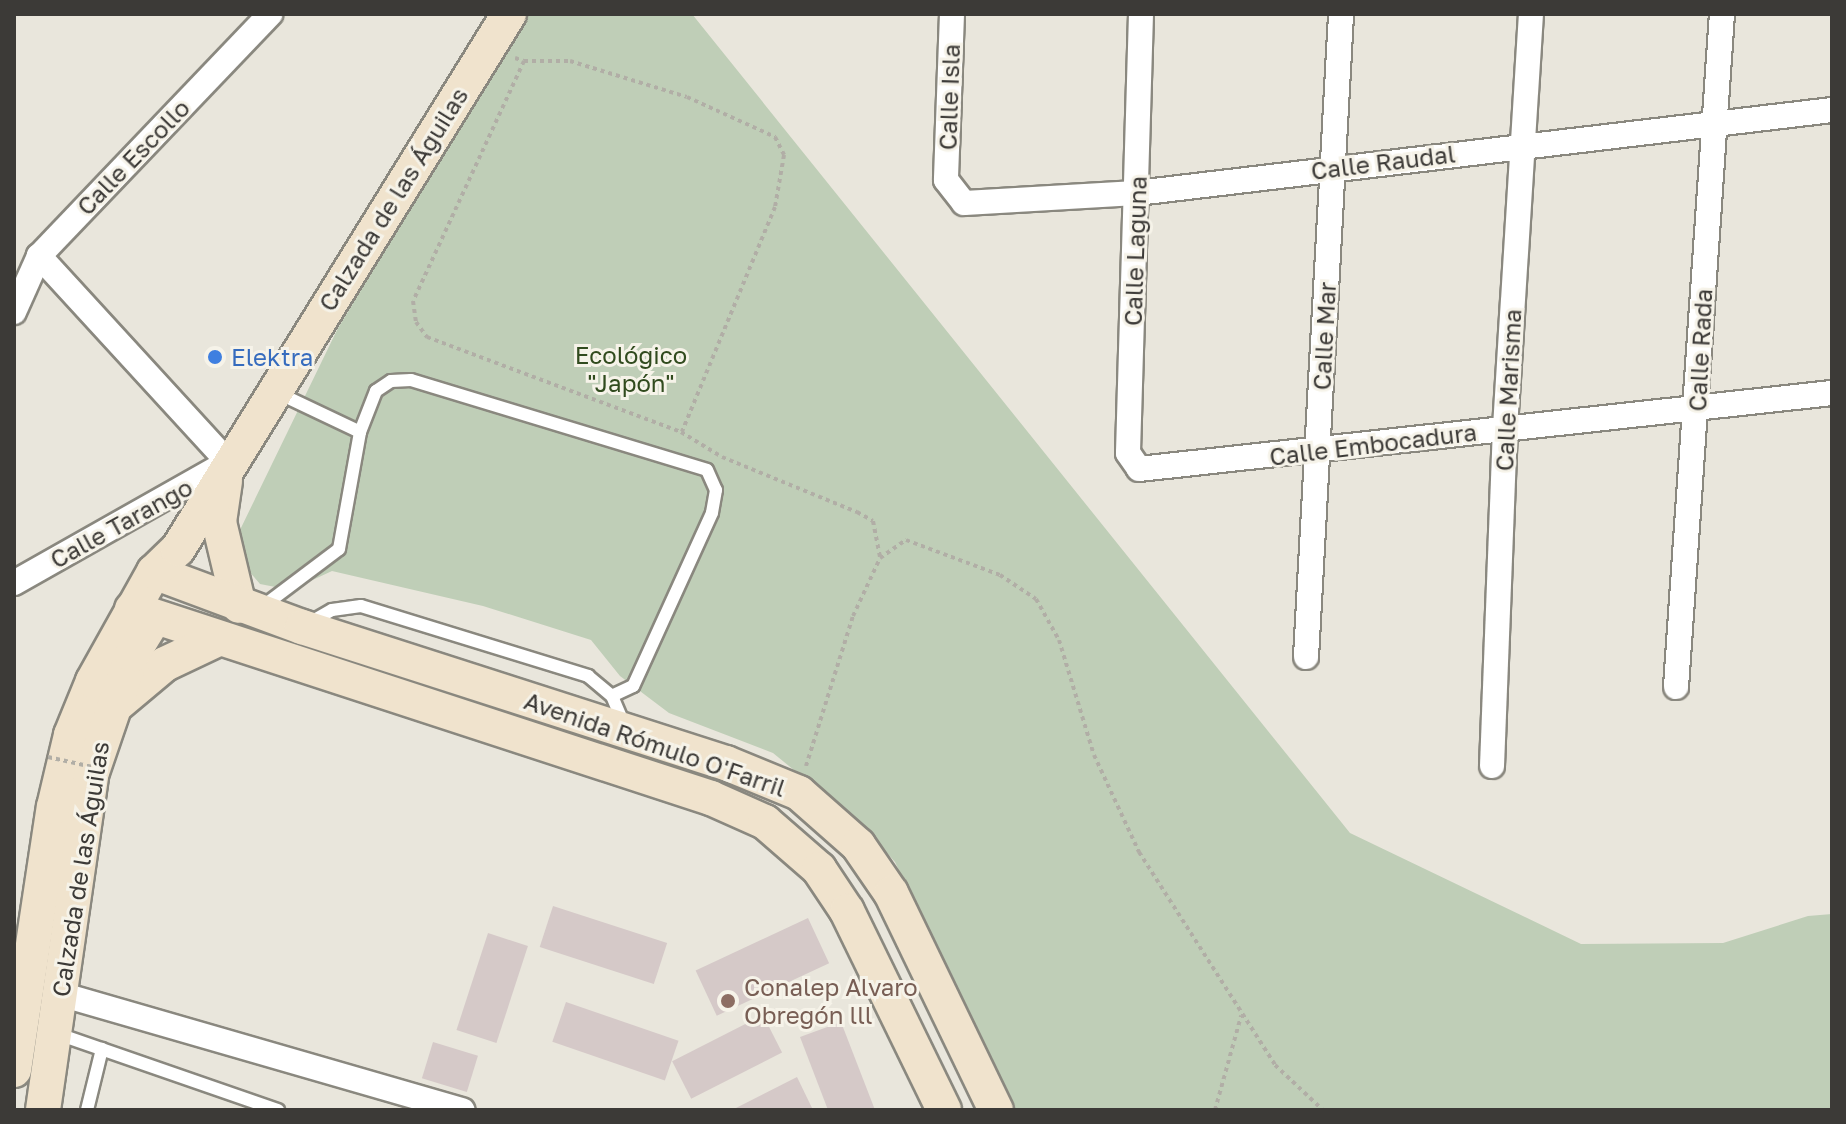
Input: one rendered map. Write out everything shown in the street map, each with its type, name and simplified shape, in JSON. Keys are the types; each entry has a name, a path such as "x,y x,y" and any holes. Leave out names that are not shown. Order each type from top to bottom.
{"main road":[{"name":"Calzada de las Águilas","path":"43,1110 91,775 109,712 132,655 144,614 228,462 509,14"},
{"path":"228,462 219,522 268,616 263,656"},
{"name":"Avenida Rómulo O'Farril","path":"169,567 268,616 763,776 799,793 858,845 891,893 996,1110"},
{"name":"Calzada de las Águilas","path":"14,1070 54,807 71,735 104,658 144,614"},
{"name":"Avenida Rómulo O'Farril","path":"144,614 263,656 711,798 765,822 819,869 847,911 944,1110"},
{"path":"109,712 165,664 216,640"}],"street":[{"name":"Calle Escollo","path":"14,312 27,268 270,14"},
{"name":"Calle Isla","path":"946,180 952,14"},
{"name":"Calle Laguna","path":"1141,14 1128,453 1139,469 1153,471"},
{"name":"Calle Mar","path":"1306,657 1341,14"},
{"name":"Calle Marisma","path":"1492,766 1505,427 1531,14"},
{"name":"Calle Rada","path":"1676,687 1722,14"},
{"name":"Calle Raudal","path":"946,180 964,203 981,205 1137,193 1832,110"},
{"path":"27,268 228,462"},
{"name":"Calle Embocadura","path":"1153,471 1505,427 1832,393"},
{"name":"Calle Tarango","path":"14,583 228,462"},
{"path":"60,994 463,1110"}],"lane":[{"path":"268,616 339,549 360,432 376,391 391,381 411,380 707,470 716,490 712,513 633,686 612,696"},
{"path":"273,390 360,432"},
{"path":"268,616 361,606 588,676 612,696 626,731"},
{"path":"55,1033 278,1110"},
{"path":"87,1110 102,1049"}],"path":[{"path":"505,54 524,61 570,61 687,97 775,137 784,155 775,207 681,432"},
{"path":"524,61 413,301 416,322 427,337 681,432 722,457 873,521 880,558"},
{"path":"799,793 853,616 880,558 906,540 1000,575 1036,599 1059,640 1094,755 1139,852 1275,1065 1323,1110"},
{"path":"48,757 110,771"},
{"path":"1215,1110 1241,1016"}],"green space":[{"name":"Ecológico \"Japón\"","path":"529,14 692,14 1350,833 1581,944 1723,943 1808,916 1832,914 1832,1110 1013,1110 895,862 864,827 773,753 669,713 620,676 591,640 483,606 332,571 291,590 260,584 241,562 239,532 338,328"}],"building":[{"path":"553,906 667,943 654,984 540,947"},
{"path":"808,918 829,963 717,1016 696,970"},
{"path":"488,933 528,946 496,1043 456,1030"},
{"path":"566,1002 679,1041 665,1080 552,1042"},
{"path":"763,1015 782,1052 691,1099 672,1061"},
{"path":"841,1022 875,1110 828,1110 800,1037"},
{"path":"433,1042 478,1056 467,1092 422,1078"},
{"path":"797,1077 813,1110 732,1110"}],"place":[{"name":"Elektra","path":"215,357"},
{"name":"Conalep Alvaro Obregón lll","path":"728,1001"}]}
